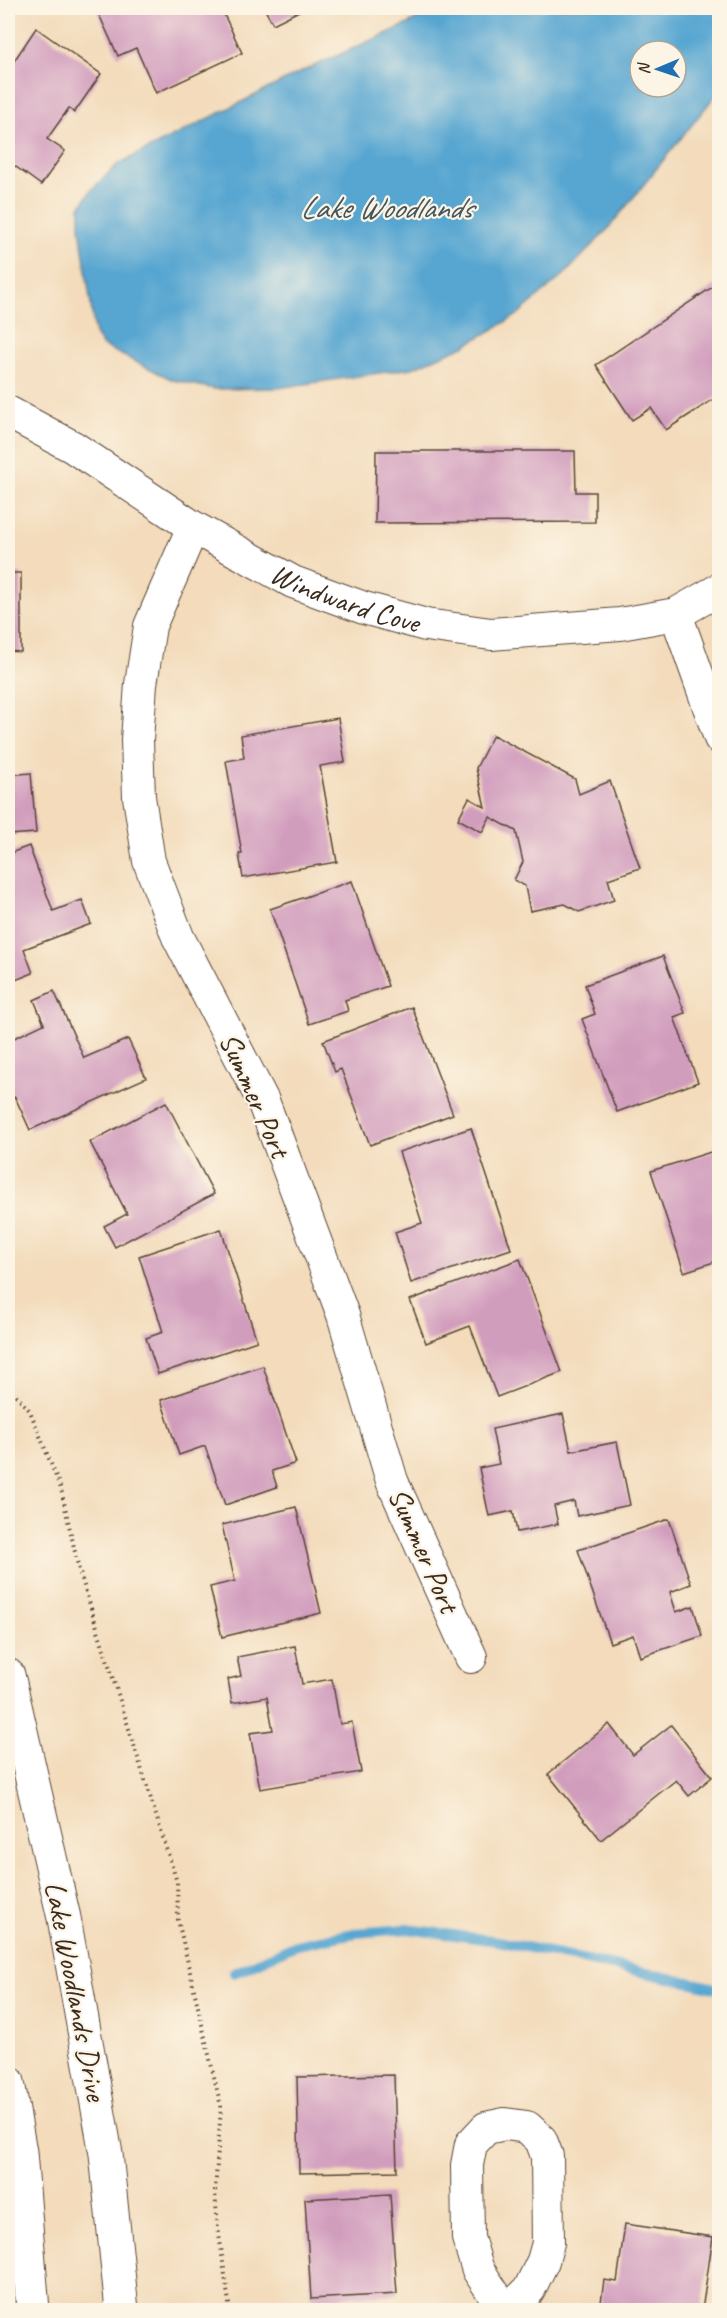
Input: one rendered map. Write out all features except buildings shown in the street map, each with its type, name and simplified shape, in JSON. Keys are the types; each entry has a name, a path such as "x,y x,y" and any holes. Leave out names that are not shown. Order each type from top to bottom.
{"main road":[{"name":"Lake Woodlands Drive","path":"8,1675 64,1918 106,2154 122,2310"},
{"path":"8,2082 20,2152 33,2310"}],"street":[{"name":"Windward Cove","path":"8,412 73,447 193,528 293,582 364,608 426,626 491,634 620,624 676,614 720,589"},
{"name":"Summer Port","path":"193,528 150,626 141,684 137,740 139,797 149,861 178,937 262,1101 343,1316 392,1482 471,1656"},
{"path":"676,614 720,738"},
{"path":"501,2310 494,2294 478,2270 468,2238 467,2165 471,2144 486,2128 505,2124 526,2127 541,2140 547,2156 548,2243 543,2261 530,2289 509,2310"}],"path":[{"path":"8,1386 30,1412 61,1489 79,1570 177,1882 178,1920 221,2107 215,2192 231,2310"}],"water":[{"name":"Lake Woodlands","path":"438,8 719,8 719,91 608,229 565,274 516,316 464,346 412,368 278,388 214,389 173,380 103,346 95,334 80,228 80,207 92,189 118,164 307,69 408,24"}],"waterway":[{"path":"234,1973 296,1945 355,1933 408,1929 498,1941 720,1989"}]}
